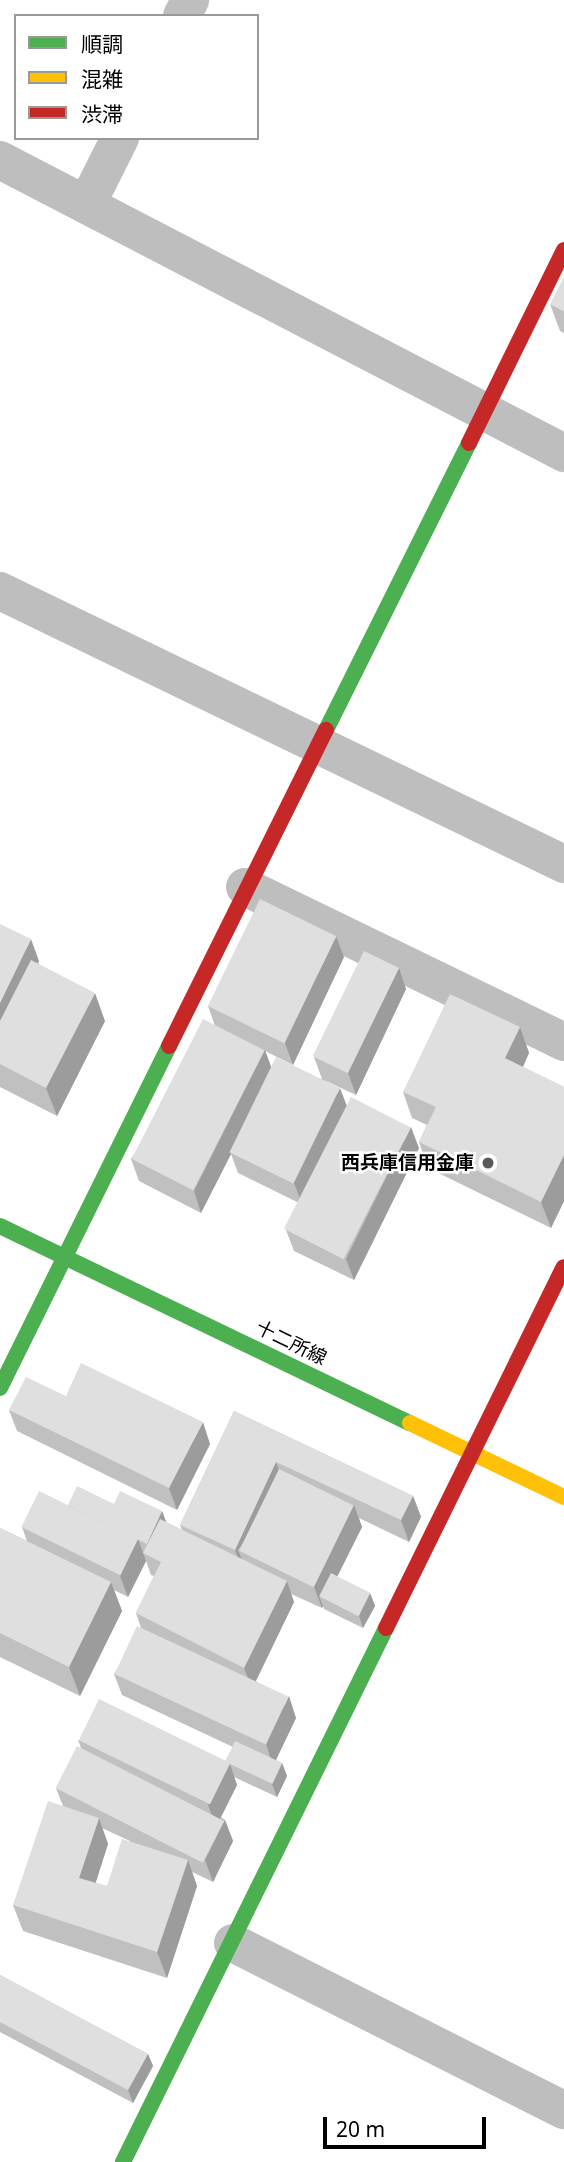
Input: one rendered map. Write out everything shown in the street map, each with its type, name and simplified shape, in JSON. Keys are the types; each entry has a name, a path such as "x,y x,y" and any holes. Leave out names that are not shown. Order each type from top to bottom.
{"street":[{"path":"87,204 119,140"},
{"path":"0,160 564,453"},
{"path":"0,1388 190,996 486,411 564,250"},
{"path":"0,591 564,864"},
{"path":"245,887 564,1042"},
{"name":"十二所線","path":"0,1226 564,1497"},
{"path":"123,2162 475,1455 564,1267"},
{"path":"233,1943 564,2110"}],"building":[{"path":"564,277 564,311 550,304"},
{"path":"260,899 336,936 284,1043 208,1006"},
{"path":"0,924 31,939 0,1003"},
{"path":"364,951 399,968 348,1073 313,1056"},
{"path":"31,960 95,993 46,1088 0,1064 0,1021"},
{"path":"450,994 520,1027 505,1058 564,1087 564,1155 541,1202 419,1142 436,1107 403,1092"},
{"path":"203,1019 264,1050 193,1190 132,1159"},
{"path":"276,1057 340,1088 293,1183 230,1152"},
{"path":"351,1097 411,1127 344,1259 284,1229"},
{"path":"81,1363 203,1422 169,1488 9,1410 26,1377 66,1396"},
{"path":"234,1411 413,1496 401,1520 276,1462 235,1550 180,1525"},
{"path":"279,1469 354,1505 314,1587 239,1551"},
{"path":"77,1486 114,1504 120,1491 162,1511 147,1544 68,1505"},
{"path":"39,1491 138,1539 120,1575 21,1527"},
{"path":"160,1519 287,1581 244,1668 136,1613 161,1562 143,1553"},
{"path":"0,1528 111,1582 69,1667 0,1633"},
{"path":"331,1573 370,1593 358,1616 319,1596"},
{"path":"137,1626 288,1697 266,1745 115,1674"},
{"path":"99,1699 230,1763 210,1804 79,1740"},
{"path":"235,1741 282,1763 272,1784 225,1762"},
{"path":"77,1746 224,1821 203,1863 56,1788"},
{"path":"48,1801 99,1818 79,1878 107,1886 122,1839 188,1860 157,1952 13,1905"},
{"path":"0,1975 148,2054 128,2090 0,2022"}],"traffic: fast":[{"path":"326,730 469,443"},
{"path":"0,1388 169,1046"},
{"path":"0,1226 410,1423"},
{"path":"123,2162 386,1628"}],"traffic: slow":[{"path":"410,1423 564,1497"}],"traffic: jam":[{"path":"469,443 564,250"},
{"path":"169,1046 326,730"},
{"path":"386,1628 564,1267"}],"place":[{"name":"西兵庫信用金庫","path":"488,1163"}]}
